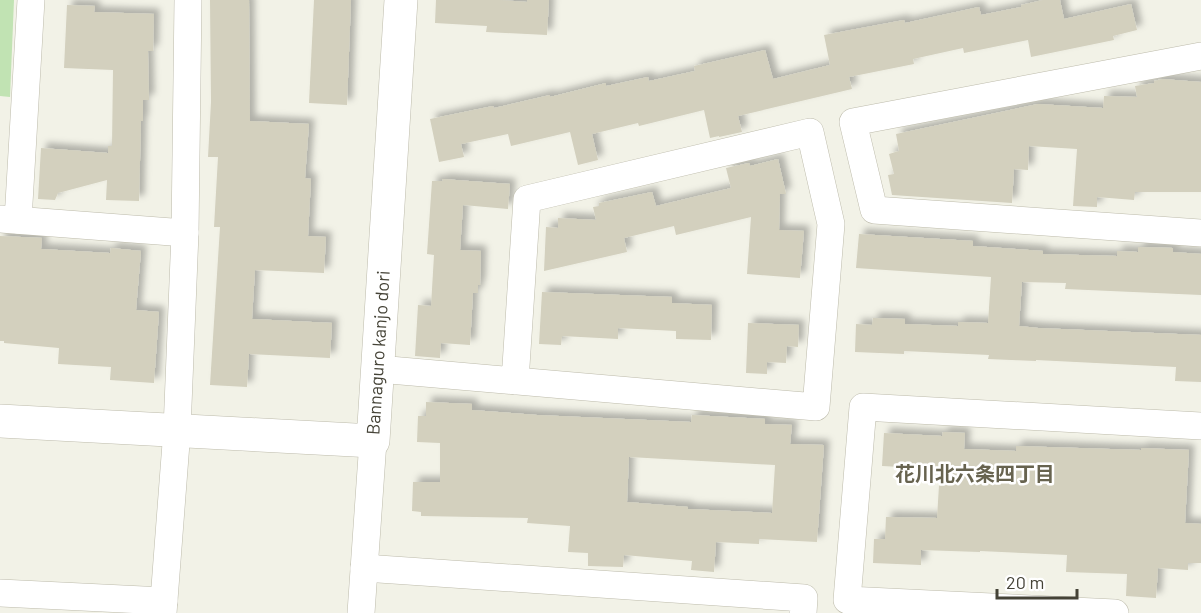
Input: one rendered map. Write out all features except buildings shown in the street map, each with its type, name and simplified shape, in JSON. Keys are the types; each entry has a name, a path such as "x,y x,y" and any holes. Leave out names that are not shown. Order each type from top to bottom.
{"street":[{"path":"31,0 9,219 185,233"},
{"path":"0,593 164,607 177,430 185,233 188,0"},
{"name":"Bannaguro kanjo dori","path":"0,421 374,441 400,0"},
{"path":"1201,56 853,122 874,210 1201,233"},
{"path":"378,369 516,381 816,407 831,224 810,132 527,199 516,381"},
{"path":"1114,613 969,609 847,600 863,407 1201,426"},
{"path":"361,613 374,441"},
{"path":"364,568 804,598 803,613"}],"green space":[{"path":"0,0 14,0 10,97 0,96"}],"district":[{"name":"花川北六条四丁目","path":"975,474"}]}
